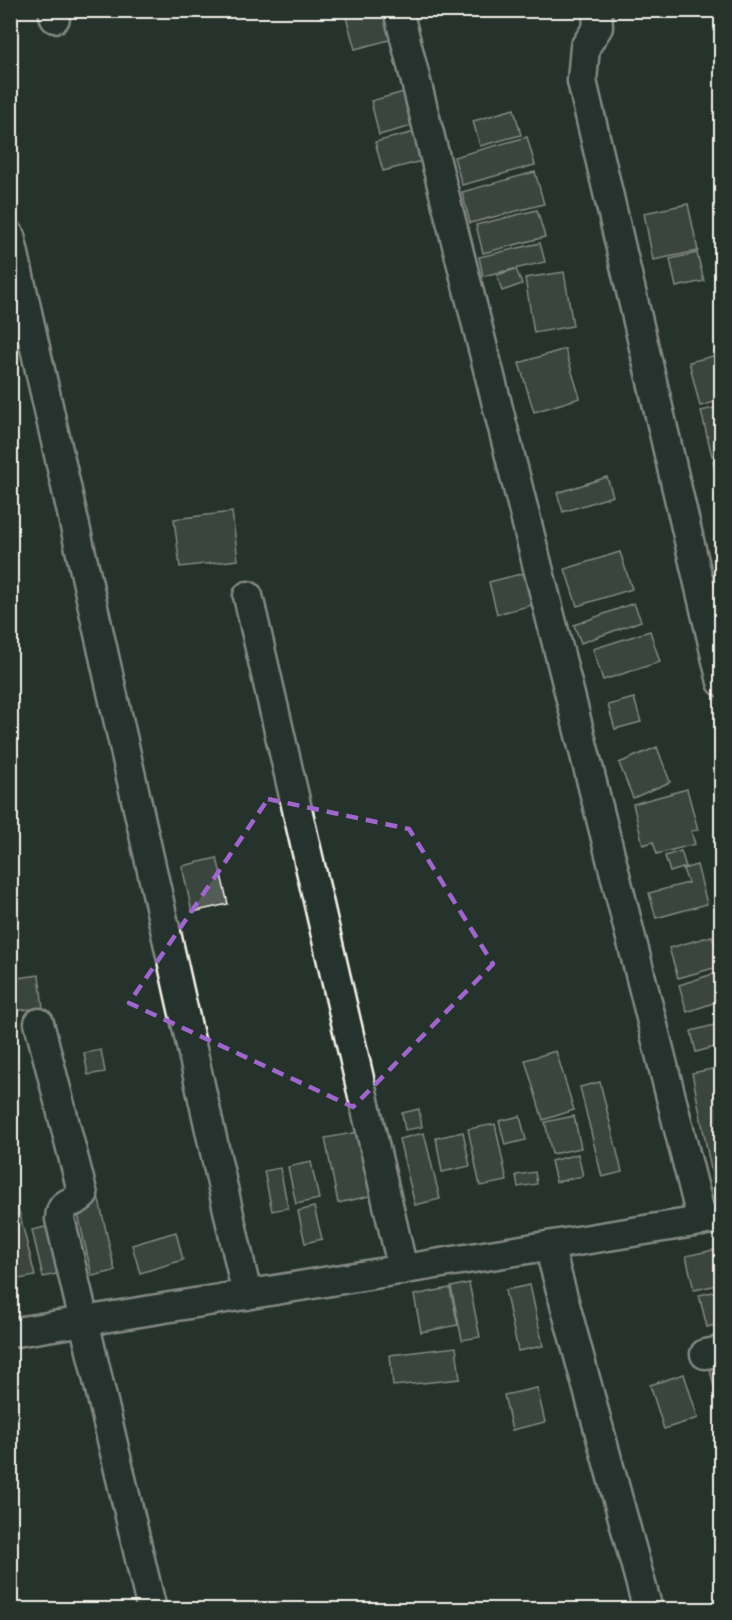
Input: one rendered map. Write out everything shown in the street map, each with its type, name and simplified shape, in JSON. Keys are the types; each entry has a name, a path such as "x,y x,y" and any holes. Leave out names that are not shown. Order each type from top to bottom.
{"street":[{"path":"10,1333 712,1219 398,10"},
{"path":"597,10 598,27 585,47 582,81 722,682"},
{"path":"10,236 247,1295"},
{"path":"248,596 403,1270"},
{"path":"39,1023 82,1195 65,1205 60,1211 60,1219 152,1610"},
{"path":"549,1246 648,1610"}],"highlighted area":[{"path":"268,799 409,829 493,964 353,1107 129,1003"}],"building":[{"path":"344,10 389,10 397,38 355,49"},
{"path":"411,90 419,124 379,135 371,101"},
{"path":"514,109 521,135 480,146 473,121"},
{"path":"423,130 430,159 383,171 375,142"},
{"path":"527,137 535,165 462,185 454,157"},
{"path":"535,172 544,204 470,223 462,192"},
{"path":"688,204 698,251 653,260 644,213"},
{"path":"537,210 545,237 483,253 476,225"},
{"path":"540,243 545,262 483,276 479,257"},
{"path":"697,253 704,281 676,287 670,259"},
{"path":"516,269 522,284 502,291 497,275"},
{"path":"564,272 573,326 534,333 525,278"},
{"path":"565,349 580,398 534,412 519,363"},
{"path":"722,354 722,400 700,406 689,362"},
{"path":"722,406 722,454 712,456 701,411"},
{"path":"722,459 722,499 713,461"},
{"path":"607,477 613,496 563,512 557,493"},
{"path":"232,512 238,560 180,567 174,519"},
{"path":"620,552 632,589 577,606 565,569"},
{"path":"536,570 544,602 497,614 489,582"},
{"path":"634,603 641,621 581,643 574,625"},
{"path":"650,631 660,662 603,680 593,649"},
{"path":"634,698 641,722 615,729 608,705"},
{"path":"657,747 670,782 633,798 619,763"},
{"path":"687,789 698,830 691,831 695,844 657,854 653,842 643,845 633,804"},
{"path":"681,851 686,867 670,872 665,856"},
{"path":"217,858 228,904 192,912 182,866"},
{"path":"697,865 707,904 656,918 649,893 688,883 683,869"},
{"path":"712,936 721,966 678,978 669,948"},
{"path":"713,974 722,1000 687,1012 679,985"},
{"path":"39,975 43,1008 10,1011 10,979"},
{"path":"722,1023 722,1045 696,1052 691,1031"},
{"path":"101,1050 105,1072 88,1075 84,1053"},
{"path":"556,1051 574,1110 543,1120 525,1060"},
{"path":"722,1067 722,1183 714,1185 692,1073"},
{"path":"600,1082 622,1172 602,1177 580,1087"},
{"path":"419,1109 422,1127 405,1130 402,1113"},
{"path":"520,1116 526,1140 505,1145 499,1121"},
{"path":"574,1116 581,1148 552,1154 545,1122"},
{"path":"495,1124 507,1181 480,1186 468,1129"},
{"path":"358,1132 370,1196 338,1203 325,1138"},
{"path":"463,1132 470,1166 442,1172 436,1138"},
{"path":"424,1133 440,1199 415,1205 399,1139"},
{"path":"578,1154 583,1176 556,1182 551,1161"},
{"path":"311,1162 319,1199 296,1204 288,1167"},
{"path":"280,1168 288,1208 272,1211 264,1171"},
{"path":"535,1172 537,1184 518,1187 516,1175"},
{"path":"99,1200 115,1271 92,1276 76,1205"},
{"path":"18,1207 35,1276 14,1280 10,1265 10,1209"},
{"path":"314,1207 322,1239 305,1243 298,1211"},
{"path":"54,1225 65,1272 43,1277 32,1230"},
{"path":"176,1232 183,1260 140,1273 132,1245"},
{"path":"722,1248 722,1284 694,1290 686,1256"},
{"path":"469,1283 480,1337 462,1340 451,1287"},
{"path":"530,1285 543,1346 518,1351 505,1290"},
{"path":"450,1288 458,1325 421,1332 414,1295"},
{"path":"722,1290 722,1323 707,1327 699,1295"},
{"path":"456,1347 460,1379 393,1386 390,1355"},
{"path":"722,1367 722,1399 717,1400 710,1370"},
{"path":"684,1374 698,1418 664,1429 650,1385"},
{"path":"537,1388 545,1422 512,1430 504,1395"}]}
